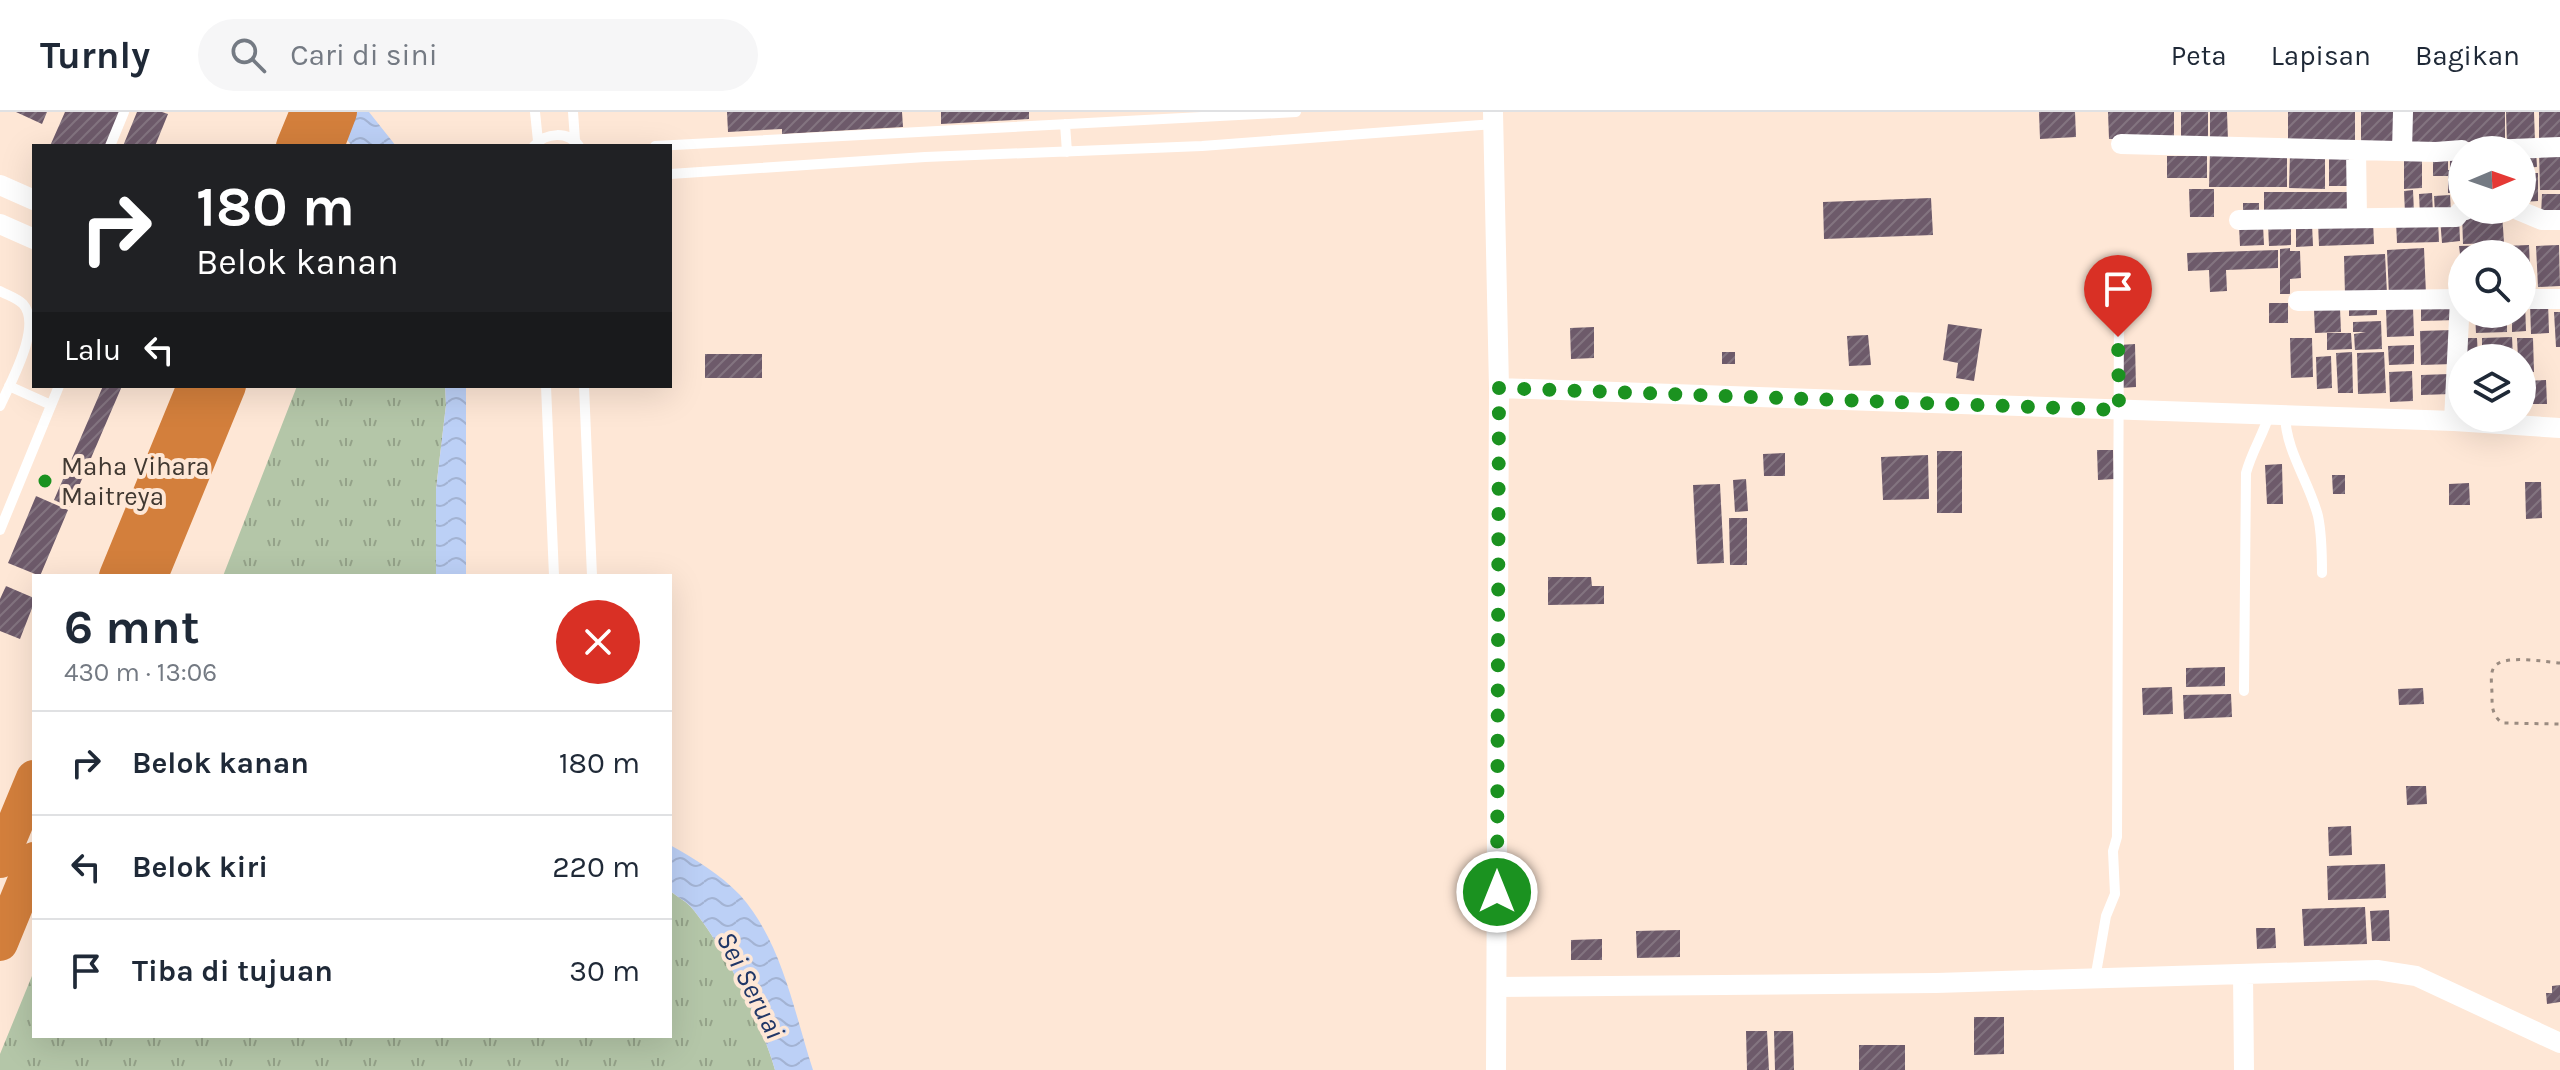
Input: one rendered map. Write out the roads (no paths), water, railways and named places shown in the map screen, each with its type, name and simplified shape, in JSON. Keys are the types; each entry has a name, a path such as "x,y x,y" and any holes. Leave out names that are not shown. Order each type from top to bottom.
{"highway":[{"path":"307,133 339,112"},
{"path":"118,574 194,388"},
{"path":"151,574 227,388"},
{"path":"0,860 32,783"},
{"path":"0,943 32,865"}],"street":[{"path":"2402,151 2403,112"},
{"path":"1494,118 1499,388 1496,1070"},
{"path":"2121,144 2448,150"},
{"path":"2536,148 2560,147"},
{"path":"2356,150 2357,218"},
{"path":"0,185 32,199"},
{"path":"2239,220 2448,217"},
{"path":"2536,218 2560,220"},
{"path":"0,224 32,238"},
{"path":"2298,301 2448,299"},
{"path":"2536,299 2560,299"},
{"path":"1499,388 2448,421"},
{"path":"2536,426 2560,428"},
{"path":"1497,987 1936,983 2377,970 2416,976 2560,1043"},
{"path":"2243,974 2244,1070"}],"lane":[{"path":"111,144 124,112"},
{"path":"535,112 536,144"},
{"path":"573,112 577,143"},
{"path":"672,145 1296,112"},
{"path":"1447,127 1453,122 1454,114"},
{"path":"672,174 925,157 1202,146 1447,127 1494,118"},
{"path":"1065,124 1067,152"},
{"path":"536,144 550,135 563,135 577,143"},
{"path":"0,291 23,304 28,312 28,341"},
{"path":"2095,979 2106,916 2115,894 2119,310"},
{"path":"0,406 32,332"},
{"path":"9,386 51,405"},
{"path":"0,530 58,388"},
{"path":"546,388 554,574"},
{"path":"584,388 592,574"},
{"path":"2244,691 2246,473 2251,453 2277,415 2317,515 2322,573"}],"water":[{"path":"325,112 369,112 394,144 350,144"},
{"path":"445,388 466,388 466,574 436,574 436,489 446,405"},
{"name":"Sei Seruai","path":"672,846 724,880 754,914 777,956 813,1070 775,1070 751,1007 728,962 690,906 672,892"}],"place":[{"name":"Maha Vihara Maitreya","path":"45,481"}]}
